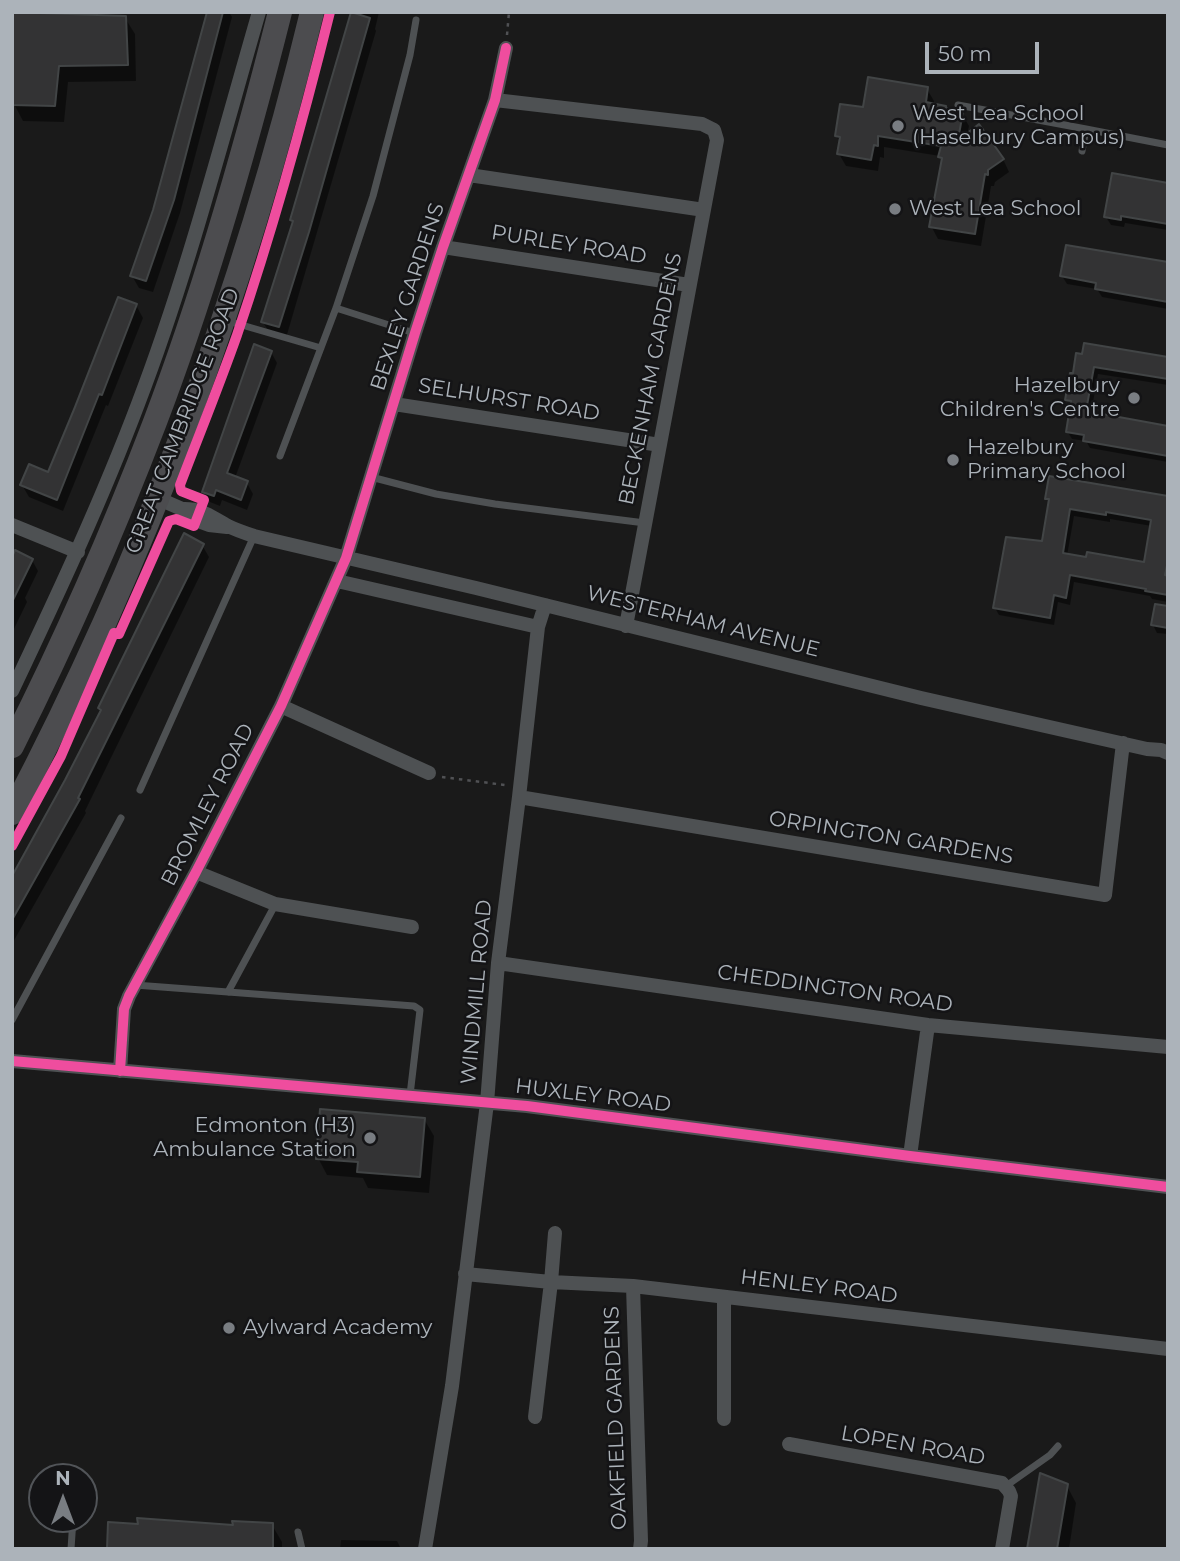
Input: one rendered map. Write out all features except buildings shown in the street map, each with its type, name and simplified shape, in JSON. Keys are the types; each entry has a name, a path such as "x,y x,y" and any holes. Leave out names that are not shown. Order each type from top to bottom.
{"highway":[{"name":"GREAT CAMBRIDGE ROAD","path":"12,746 85,590 155,421 234,184 280,12"},
{"name":"GREAT CAMBRIDGE ROAD","path":"12,813 74,691 158,498 223,320 263,193 312,12"}],"street":[{"path":"12,691 78,552 139,402 171,311 259,12"},
{"name":"BEXLEY GARDENS","path":"346,558 415,333 495,100 506,48"},
{"name":"BECKENHAM GARDENS","path":"495,100 702,124 714,130 717,140 626,626"},
{"path":"468,175 704,210"},
{"name":"PURLEY ROAD","path":"443,247 689,285"},
{"name":"SELHURST ROAD","path":"394,404 660,445"},
{"name":"WESTERHAM AVENUE","path":"158,498 182,509 190,518 209,525 229,527 254,536 749,654 921,698 1168,753"},
{"path":"12,525 78,552"},
{"name":"BROMLEY ROAD","path":"120,1071 124,1009 129,996 281,706 346,558"},
{"path":"337,581 538,627"},
{"path":"440,605 447,581"},
{"name":"WINDMILL ROAD","path":"425,1549 452,1386 487,1104 498,963 538,627 545,605"},
{"path":"281,706 429,773"},
{"name":"ORPINGTON GARDENS","path":"520,792 1105,895 1123,743"},
{"path":"196,872 275,904 412,927"},
{"name":"CHEDDINGTON ROAD","path":"498,963 928,1025 1168,1047"},
{"path":"910,1156 928,1025"},
{"name":"HUXLEY ROAD","path":"12,1061 527,1106 1168,1187"},
{"path":"535,1417 555,1233"},
{"name":"HENLEY ROAD","path":"465,1274 633,1286 1168,1349"},
{"name":"OAKFIELD GARDENS","path":"633,1286 640,1549"},
{"path":"724,1297 724,1419"},
{"name":"LOPEN ROAD","path":"789,1444 1002,1483 1011,1496 1002,1549"}],"lane":[{"path":"280,456 336,308 373,195 410,55 416,20"},
{"path":"958,105 1168,145"},
{"path":"1082,151 1086,129"},
{"path":"336,308 415,333"},
{"path":"223,320 321,348"},
{"path":"371,477 421,491 460,498 645,523"},
{"path":"140,790 254,536"},
{"path":"12,1020 121,818"},
{"path":"228,992 275,904"},
{"path":"135,985 414,1006 421,1010 410,1096"},
{"path":"1006,1486 1050,1455 1058,1446"},
{"path":"298,1532 302,1549"}],"path":[{"path":"506,48 509,12"},
{"path":"429,773 520,792"}],"cycle path":[{"path":"12,846 61,756 114,633 119,634 169,521 176,519 194,526 204,500 181,491 180,485 230,354 263,255 330,12"},
{"path":"120,1071 124,1009 129,996 281,706 346,558 415,333 495,100 506,48"},
{"path":"12,1061 527,1106 1168,1187"}],"place":[{"name":"West Lea School (Haselbury Campus)","path":"898,126"},
{"name":"West Lea School","path":"895,209"},
{"name":"Hazelbury Children's Centre","path":"1134,398"},
{"name":"Hazelbury Primary School","path":"953,460"},
{"name":"Edmonton (H3) Ambulance Station","path":"370,1138"},
{"name":"Aylward Academy","path":"229,1328"}]}
